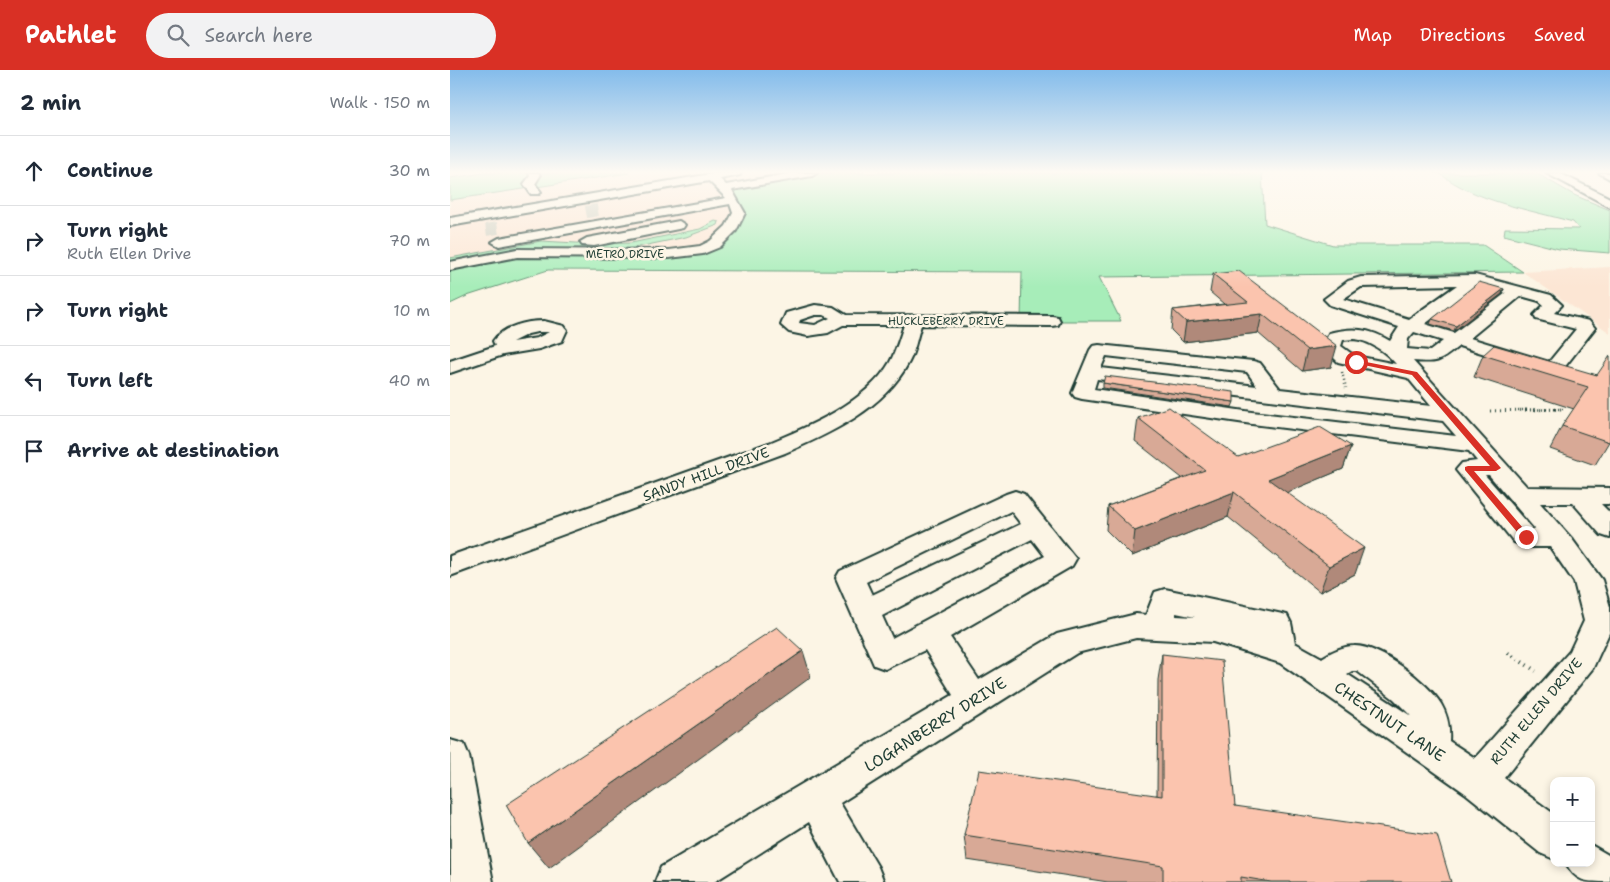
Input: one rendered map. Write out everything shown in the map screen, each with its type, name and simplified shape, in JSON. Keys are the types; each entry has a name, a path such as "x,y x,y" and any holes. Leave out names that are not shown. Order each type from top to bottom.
{"street":[{"path":"515,211 518,217"},
{"path":"450,222 518,217 560,211"},
{"path":"450,232 561,211"},
{"path":"487,244 635,225 699,215 703,211"},
{"name":"METRO DRIVE","path":"450,266 517,253 669,254 703,250 715,244 730,228 739,213 738,211"},
{"path":"538,214 566,215"},
{"path":"564,234 574,240 594,242 635,225 699,215"},
{"path":"450,232 468,232"},
{"path":"1475,280 1404,330 1399,339 1397,354 1434,357 1518,291"},
{"path":"1475,280 1545,298 1554,305 1542,315 1583,325 1586,328 1553,369 1411,326 1336,302 1332,299 1353,284 1361,282 1475,280"},
{"name":"HUCKLEBERRY DRIVE","path":"839,320 1052,321"},
{"name":"SANDY HILL DRIVE","path":"450,566 777,448 824,428 862,403 889,377 900,361 914,321"},
{"name":"RUTH ELLEN DRIVE","path":"1421,382 1345,358 1332,347 1335,337 1348,333 1372,336 1397,354 1557,538 1588,580 1600,586 1600,622 1582,659 1478,780"},
{"path":"450,367 472,362 510,348"},
{"path":"1272,392 1253,367 1098,350 1082,393 1242,417 1480,433 1484,429 1452,394 1421,382"},
{"path":"1090,372 1272,392 1464,431"},
{"path":"1242,417 1243,389"},
{"path":"1496,468 1468,468 1522,535 1529,538 1557,538"},
{"path":"1520,495 1610,496"},
{"path":"1579,495 1610,529"},
{"path":"1016,499 1062,559 931,633 885,656 866,612 850,578 1016,499"},
{"path":"866,612 1037,526"},
{"path":"1158,627 1165,600 1276,623 1280,650"},
{"name":"LOGANBERRY DRIVE","path":"676,882 1068,643 1136,626 1214,630"},
{"name":"CHESTNUT LANE","path":"1214,630 1291,654 1478,780 1550,836"},
{"path":"931,633 974,700"},
{"path":"451,756 472,882"},
{"path":"816,798 862,882"},
{"path":"1591,867 1610,881"}],"path":[{"path":"1341,368 1346,391"},
{"path":"1490,411 1563,409"},
{"path":"1508,653 1536,671"}],"shaded area":[{"path":"450,211 743,211 703,250 450,266"},
{"path":"1610,267 1610,333 1523,272"}],"green space":[{"path":"738,211 1264,211 1265,224 1333,245 1483,245 1523,272 1099,277 1121,321 1021,321 1022,272 548,270 467,296 450,304 450,266 497,256 703,250 739,213"},
{"path":"1531,211 1610,211 1610,253 1559,249 1504,235 1505,228 1579,229 1573,222"},
{"path":"715,221 719,222 718,225 686,237 628,249 505,252 450,261 450,258 541,241 594,244 631,243 700,229"}],"building":[{"path":"1239,271 1337,346 1307,350 1262,314 1186,322 1173,310 1248,302 1213,274"},
{"path":"1479,282 1504,289 1456,326 1432,319"},
{"path":"1494,345 1597,375 1610,356 1609,442 1562,426 1588,387 1483,355"},
{"path":"1105,376 1234,392 1234,402 1103,383"},
{"path":"1169,407 1238,457 1320,427 1351,446 1268,479 1364,548 1329,566 1234,492 1135,531 1108,506 1205,470 1138,418"},
{"path":"777,627 803,651 528,843 506,805"},
{"path":"1162,654 1222,661 1235,806 1437,835 1451,882 1271,882 1241,877 1241,882 1163,882 1163,866 964,835 979,770 1162,796"}],"tunnel":[{"path":"586,212 592,211"},
{"path":"486,230 503,227"}],"route":[{"path":"1356,362 1414,374 1496,468 1468,468 1468,470 1522,535 1526,537"}]}
